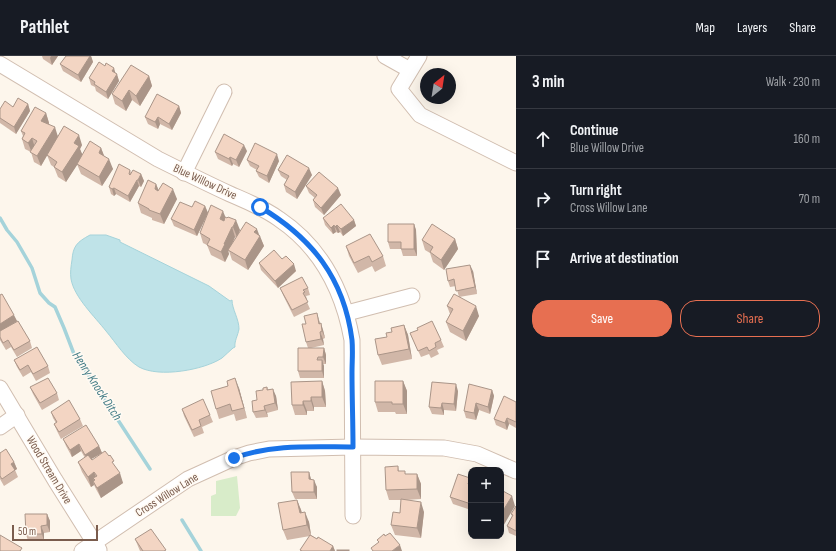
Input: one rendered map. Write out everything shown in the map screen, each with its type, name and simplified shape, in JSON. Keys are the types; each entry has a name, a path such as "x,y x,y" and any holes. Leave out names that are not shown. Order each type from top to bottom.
{"street":[{"path":"385,56 410,70"},
{"path":"419,56 399,89 420,115 516,164"},
{"name":"Blue Willow Drive","path":"0,64 184,173 260,207 291,228 310,246 321,260 339,292 347,313 352,345 353,516"},
{"path":"184,173 224,92"},
{"path":"347,313 412,296"},
{"name":"Wood Stream Drive","path":"0,388 55,480 92,548"},
{"path":"0,427 17,415"},
{"name":"Cross Willow Lane","path":"92,548 188,479 241,455 269,449 433,447 477,454 516,471"}],"green space":[{"path":"237,476 240,508 236,516 211,516 211,496 216,494 216,481"}],"water":[{"path":"90,235 106,235 120,240 120,242 209,286 230,301 232,300 239,329 235,347 222,358 193,369 158,372 139,367 134,364 80,300 73,286 71,272 73,251 79,242"}],"building":[{"path":"66,56 90,56 78,75 60,64"},
{"path":"99,62 105,66 106,63 114,68 112,71 117,74 106,92 94,84 95,82 89,78"},
{"path":"131,65 149,76 136,96 129,90 122,101 112,94"},
{"path":"157,94 179,106 169,124 158,117 155,122 145,117"},
{"path":"18,98 28,104 14,127 0,118 0,109 5,101 13,107"},
{"path":"35,107 46,113 41,121 55,127 37,156 30,152 37,141 32,138 28,143 22,139 25,133 21,131"},
{"path":"64,126 79,135 74,143 79,146 62,172 54,167 57,162 47,155"},
{"path":"224,134 244,145 236,160 230,157 229,159 215,152"},
{"path":"90,141 101,148 99,153 109,159 99,177 77,164"},
{"path":"255,143 277,154 267,176 256,171 259,166 247,160"},
{"path":"287,155 309,168 295,192 284,185 289,176 278,170"},
{"path":"119,164 130,170 130,175 133,170 141,174 128,196 114,188 112,189 109,187"},
{"path":"319,172 338,188 321,208 313,200 317,195 306,186"},
{"path":"148,180 156,184 155,189 158,191 163,183 173,189 160,214 149,210 138,203"},
{"path":"195,201 205,206 194,230 171,219 180,202 192,207"},
{"path":"341,204 354,220 341,229 337,225 335,227 334,225 331,228 323,218"},
{"path":"211,205 223,211 220,219 224,221 225,217 228,217 236,220 221,252 207,245 210,239 200,233"},
{"path":"246,222 257,229 254,232 260,236 245,260 228,250"},
{"path":"388,224 414,224 414,249 401,249 401,242 388,242"},
{"path":"432,224 455,239 441,260 430,252 433,247 422,240"},
{"path":"370,234 383,256 372,262 369,256 354,263 346,246"},
{"path":"274,250 282,259 286,256 294,264 275,281 259,263"},
{"path":"470,265 475,287 456,291 454,279 448,281 446,269"},
{"path":"302,277 308,288 303,290 305,292 303,293 308,302 292,310 280,288"},
{"path":"2,294 14,315 0,324 0,295"},
{"path":"454,294 476,306 463,331 446,322 453,309 447,306"},
{"path":"317,313 319,324 321,323 321,339 306,342 302,324 306,324 304,316"},
{"path":"18,321 30,341 14,350 8,340 3,343 0,337 0,331"},
{"path":"432,321 441,340 435,343 436,347 429,351 427,347 418,351 410,333"},
{"path":"404,325 409,349 378,355 375,339 387,337 386,333 392,332 391,328"},
{"path":"37,347 48,366 33,374 28,365 20,370 14,360"},
{"path":"298,348 324,348 323,357 318,357 317,360 322,360 322,371 298,371"},
{"path":"48,378 57,393 40,403 30,387"},
{"path":"235,378 244,408 232,411 230,404 216,409 211,391 228,386 227,381"},
{"path":"322,381 322,397 311,397 311,401 303,401 303,405 292,405 291,382"},
{"path":"375,381 403,381 403,404 392,404 392,402 375,402"},
{"path":"432,382 456,384 454,404 442,403 441,408 429,407"},
{"path":"469,384 492,390 488,407 476,403 474,413 464,411"},
{"path":"267,387 267,390 273,389 275,403 264,406 265,410 253,412 252,401 257,400 256,391 263,390 263,388"},
{"path":"504,396 516,402 516,422 507,418 505,423 494,419"},
{"path":"203,399 210,415 199,420 201,426 192,430 182,409"},
{"path":"69,400 80,419 59,432 54,424 57,422 51,412"},
{"path":"86,425 99,446 85,455 79,444 70,450 63,439"},
{"path":"6,449 14,462 11,464 15,470 2,479 0,476 0,453"},
{"path":"105,451 109,456 110,455 114,461 112,462 120,473 97,488 93,478 97,476 94,472 88,477 78,462 88,455 92,460"},
{"path":"398,466 398,471 405,471 405,474 417,474 417,489 386,490 385,467"},
{"path":"291,472 309,472 309,479 314,480 314,492 292,492"},
{"path":"458,474 468,477 468,503 450,497"},
{"path":"504,492 512,496 504,509"},
{"path":"401,499 421,502 417,528 391,525 393,512 400,513"},
{"path":"297,500 300,513 305,512 307,525 283,530 278,503"},
{"path":"516,506 516,531 507,526 513,515 511,514"},
{"path":"25,514 47,514 47,525 41,526 42,534 26,534"},
{"path":"151,529 166,550 143,551 135,539"},
{"path":"390,533 400,545 392,551 373,551 371,548 379,542 377,540 384,534 385,536"},
{"path":"0,535 22,548 20,551 0,551"},
{"path":"310,535 317,539 318,537 333,546 330,551 300,550"},
{"path":"349,550 349,551 337,551"}],"waterway":[{"name":"Henry Knock Ditch","path":"0,218 7,230 17,242 32,268 40,293 55,307 74,354 81,360 84,368 150,469"},
{"name":"Henry Knock Ditch","path":"182,520 201,551"}],"route":[{"path":"234,458 249,453 279,448 353,447 352,345 347,313 339,292 321,260 304,239 288,225 260,207"}]}
